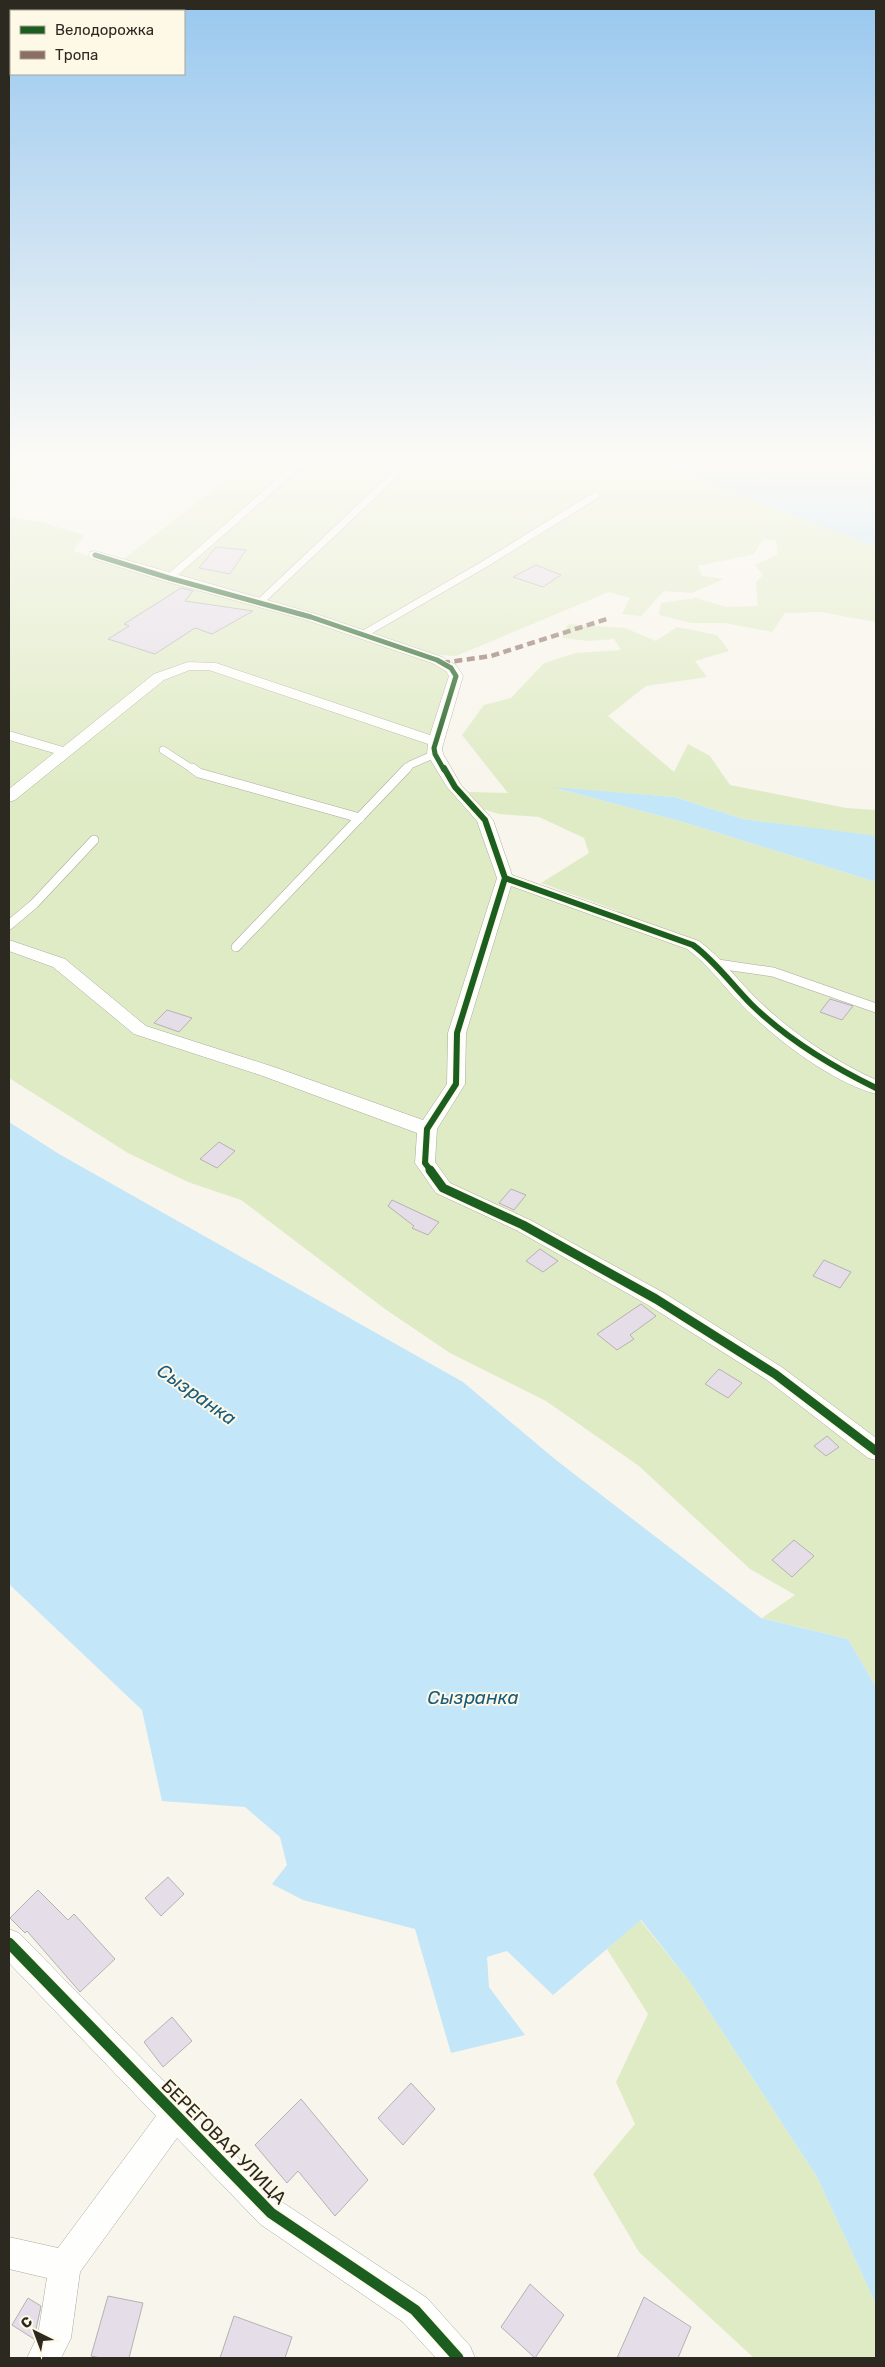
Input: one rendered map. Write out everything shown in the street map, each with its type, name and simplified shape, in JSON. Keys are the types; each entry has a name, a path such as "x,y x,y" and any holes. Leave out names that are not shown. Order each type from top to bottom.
{"street":[{"path":"142,569 310,616 437,660 451,668 456,676 436,748 455,787 485,820 505,878 482,947 457,1033 456,1084 427,1129 425,1163 443,1188 523,1225 656,1299 775,1374 876,1451"},
{"path":"9,797 159,677 188,666 211,666 436,748"},
{"path":"9,736 65,752"},
{"path":"505,878 693,945 718,964 750,1004 793,1042 876,1088"},
{"path":"9,945 59,963 140,1030 267,1070 427,1129"},
{"name":"БЕРЕГОВАЯ УЛИЦА","path":"9,1943 271,2213 415,2310 458,2358"},
{"path":"44,2358 54,2338 65,2266 175,2115"},
{"path":"9,2253 65,2266"}],"lane":[{"path":"169,578 179,569"},
{"path":"260,602 294,569"},
{"path":"362,635 475,569"},
{"path":"236,947 410,765 436,748"},
{"path":"162,750 199,773 360,818"},
{"path":"9,925 34,904 94,840"},
{"path":"718,964 773,972 876,1008"}],"green space":[{"path":"9,569 699,569 702,576 724,579 692,593 664,591 641,616 622,614 630,598 609,592 456,656 422,654 451,668 434,747 473,805 469,792 508,793 462,735 484,705 511,698 544,663 576,653 621,650 614,639 589,641 562,638 568,624 625,628 656,641 677,627 717,635 729,651 695,661 707,677 646,686 608,716 674,772 688,744 710,756 730,785 846,808 876,810 876,837 743,819 675,797 556,788 683,822 876,882 876,1687 848,1639 762,1618 795,1595 750,1569 639,1466 546,1401 450,1353 385,1309 241,1200 188,1182 128,1153 9,1078","holes":["473,806 499,814 539,817 584,838 589,853 541,883 618,911 611,916 505,878"]},
{"path":"759,569 876,569 876,622 820,612 785,613 772,632 725,623 691,623 659,615 661,603 696,598 726,607 758,606 756,582 763,575"},
{"path":"640,1920 690,1982 817,2177 876,2304 876,2357 754,2358 639,2252 593,2174 635,2124 616,2082 648,2014 607,1949"}],"water":[{"path":"552,787 675,797 743,819 871,835 876,837 876,882 683,822"},
{"name":"Сызранка","path":"9,1122 59,1154 463,1382 556,1460 761,1618 848,1639 876,1687 876,2304 817,2177 690,1982 641,1920 553,1995 507,1951 487,1957 489,1987 525,2035 451,2053 415,1929 303,1900 272,1884 287,1865 280,1837 245,1807 162,1801 142,1710 9,1584"}],"building":[{"path":"207,569 233,569 230,574"},
{"path":"527,569 547,569 561,575 543,587 513,577"},
{"path":"181,588 193,591 185,601 253,611 212,634 195,628 155,654 108,639 129,626 124,624"},
{"path":"830,999 853,1006 842,1020 820,1012"},
{"path":"167,1010 192,1018 179,1032 154,1023"},
{"path":"219,1142 235,1151 217,1168 200,1159"},
{"path":"511,1189 526,1195 514,1210 499,1203"},
{"path":"392,1200 439,1222 428,1235 412,1228 414,1226 388,1206"},
{"path":"540,1249 558,1261 543,1272 526,1261"},
{"path":"824,1260 851,1272 840,1288 813,1276"},
{"path":"641,1304 656,1316 630,1335 634,1339 617,1350 597,1334"},
{"path":"719,1369 742,1383 728,1398 705,1384"},
{"path":"827,1436 839,1447 826,1456 814,1446"},
{"path":"794,1540 814,1556 792,1577 772,1560"},
{"path":"168,1877 184,1894 161,1916 145,1898"},
{"path":"38,1890 68,1920 74,1914 115,1959 80,1992 27,1931 25,1933 10,1918"},
{"path":"172,2017 192,2041 163,2067 144,2042"},
{"path":"411,2083 435,2109 403,2145 378,2118"},
{"path":"301,2099 368,2180 335,2216 298,2171 287,2183 255,2145"},
{"path":"530,2284 564,2315 535,2358 501,2327"},
{"path":"108,2296 143,2303 129,2358 91,2356"},
{"path":"644,2297 691,2327 678,2358 617,2358"},
{"path":"28,2298 41,2306 34,2339 12,2325"},
{"path":"234,2316 292,2337 285,2358 220,2358"}],"marked path":[{"path":"442,663 491,656 610,618"}],"cycle path":[{"path":"142,569 311,617 437,660 451,668 456,676 434,748 435,754 455,787 485,820 505,878 693,945 711,959 744,997 780,1030 826,1062 876,1088"},
{"path":"505,878 482,947 457,1033 456,1084 427,1129 425,1163 443,1188 523,1225 656,1299 775,1374 876,1451"},
{"path":"9,1943 271,2213 415,2310 458,2358"}]}
